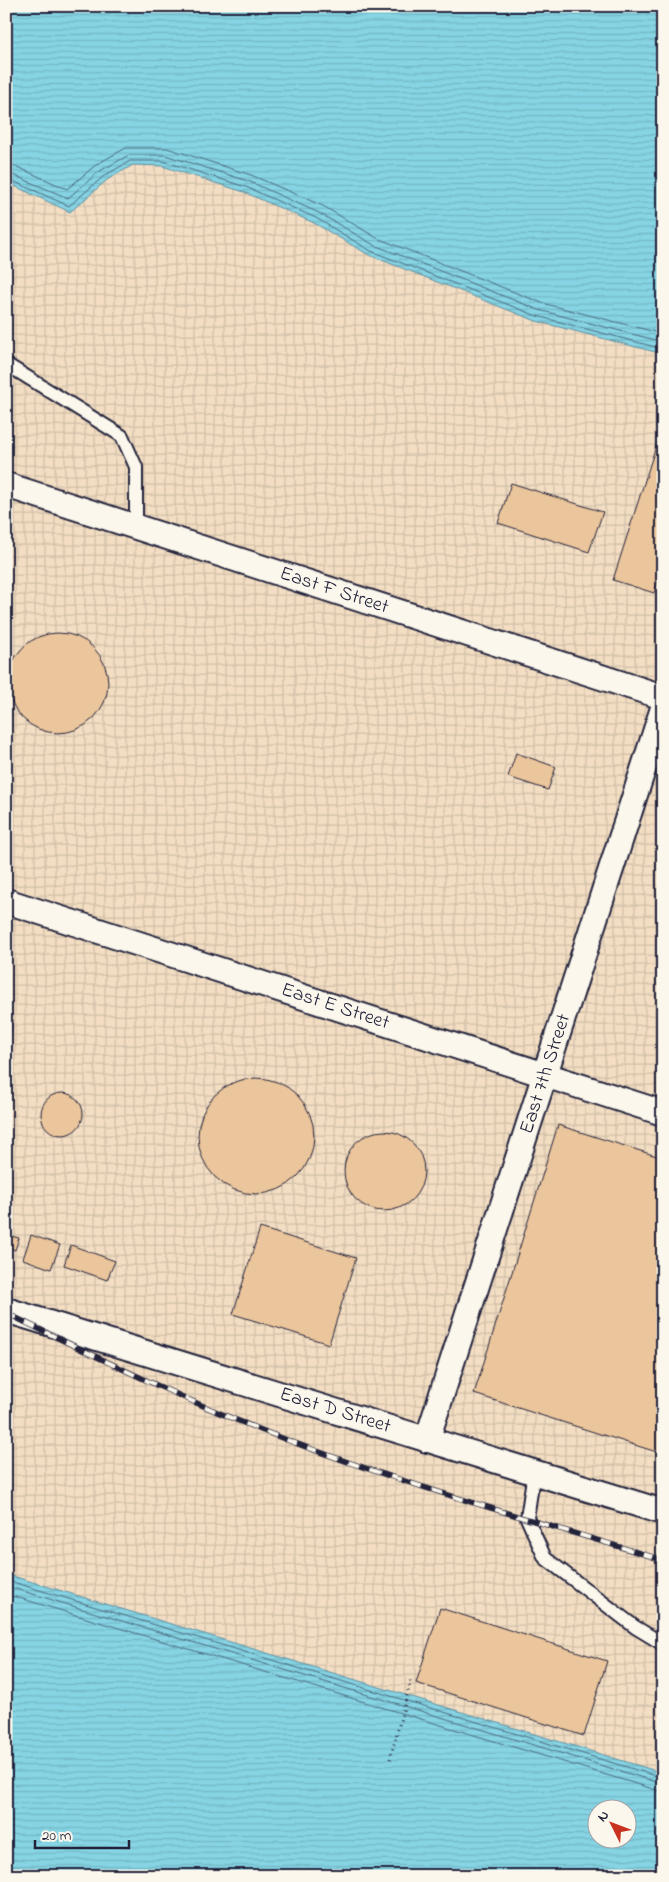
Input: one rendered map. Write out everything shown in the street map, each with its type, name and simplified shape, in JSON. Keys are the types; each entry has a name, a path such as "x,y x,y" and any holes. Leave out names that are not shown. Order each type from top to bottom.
{"street":[{"name":"East F Street","path":"6,485 663,697"},
{"name":"East 7th Street","path":"427,1440 663,708"},
{"name":"East E Street","path":"6,901 663,1113"},
{"name":"East D Street","path":"6,1310 663,1512"}],"lane":[{"path":"6,364 122,436 136,468 136,527"},
{"path":"534,1472 527,1518 545,1558 635,1627 663,1644"}],"path":[{"path":"390,1759 411,1680"}],"shaded area":[{"path":"133,165 162,166 244,192 314,223 369,255 536,321 663,354 663,1773 6,1574 6,182 70,212 107,180"}],"water":[{"path":"6,6 663,6 663,354 536,321 369,255 314,223 244,192 162,166 133,165 107,180 70,212 6,182"},
{"path":"6,1574 663,1773 663,1876 6,1876"}],"building":[{"path":"663,424 663,567 654,593 613,580"},
{"path":"511,483 603,512 589,552 498,523"},
{"path":"58,633 68,634 86,641 100,655 107,673 107,693 100,711 86,725 68,732 58,733 48,732 30,725 16,711 9,693 8,683 9,673 16,655 30,641 48,634"},
{"path":"516,753 556,767 548,790 508,777"},
{"path":"6,1002 12,1027 6,1053"},
{"path":"256,1078 278,1082 297,1095 310,1114 314,1136 310,1158 297,1177 278,1190 256,1194 234,1190 215,1177 202,1158 198,1136 202,1114 215,1095 234,1082"},
{"path":"66,1093 74,1096 80,1102 83,1114 80,1126 74,1132 58,1135 50,1132 44,1126 41,1110 44,1102 50,1096"},
{"path":"558,1125 663,1158 663,1454 474,1394"},
{"path":"384,1131 399,1134 412,1143 421,1156 424,1171 421,1186 412,1199 399,1208 384,1211 369,1208 356,1199 347,1186 344,1171 347,1156 356,1143 369,1134"},
{"path":"260,1228 356,1258 329,1344 233,1314"},
{"path":"6,1235 19,1238 15,1250 6,1247"},
{"path":"31,1235 60,1245 51,1269 23,1259"},
{"path":"71,1245 115,1261 107,1280 64,1265"},
{"path":"440,1608 607,1661 584,1736 416,1683"}],"railway":[{"path":"6,1313 173,1392 274,1435 419,1486 663,1560"}]}
